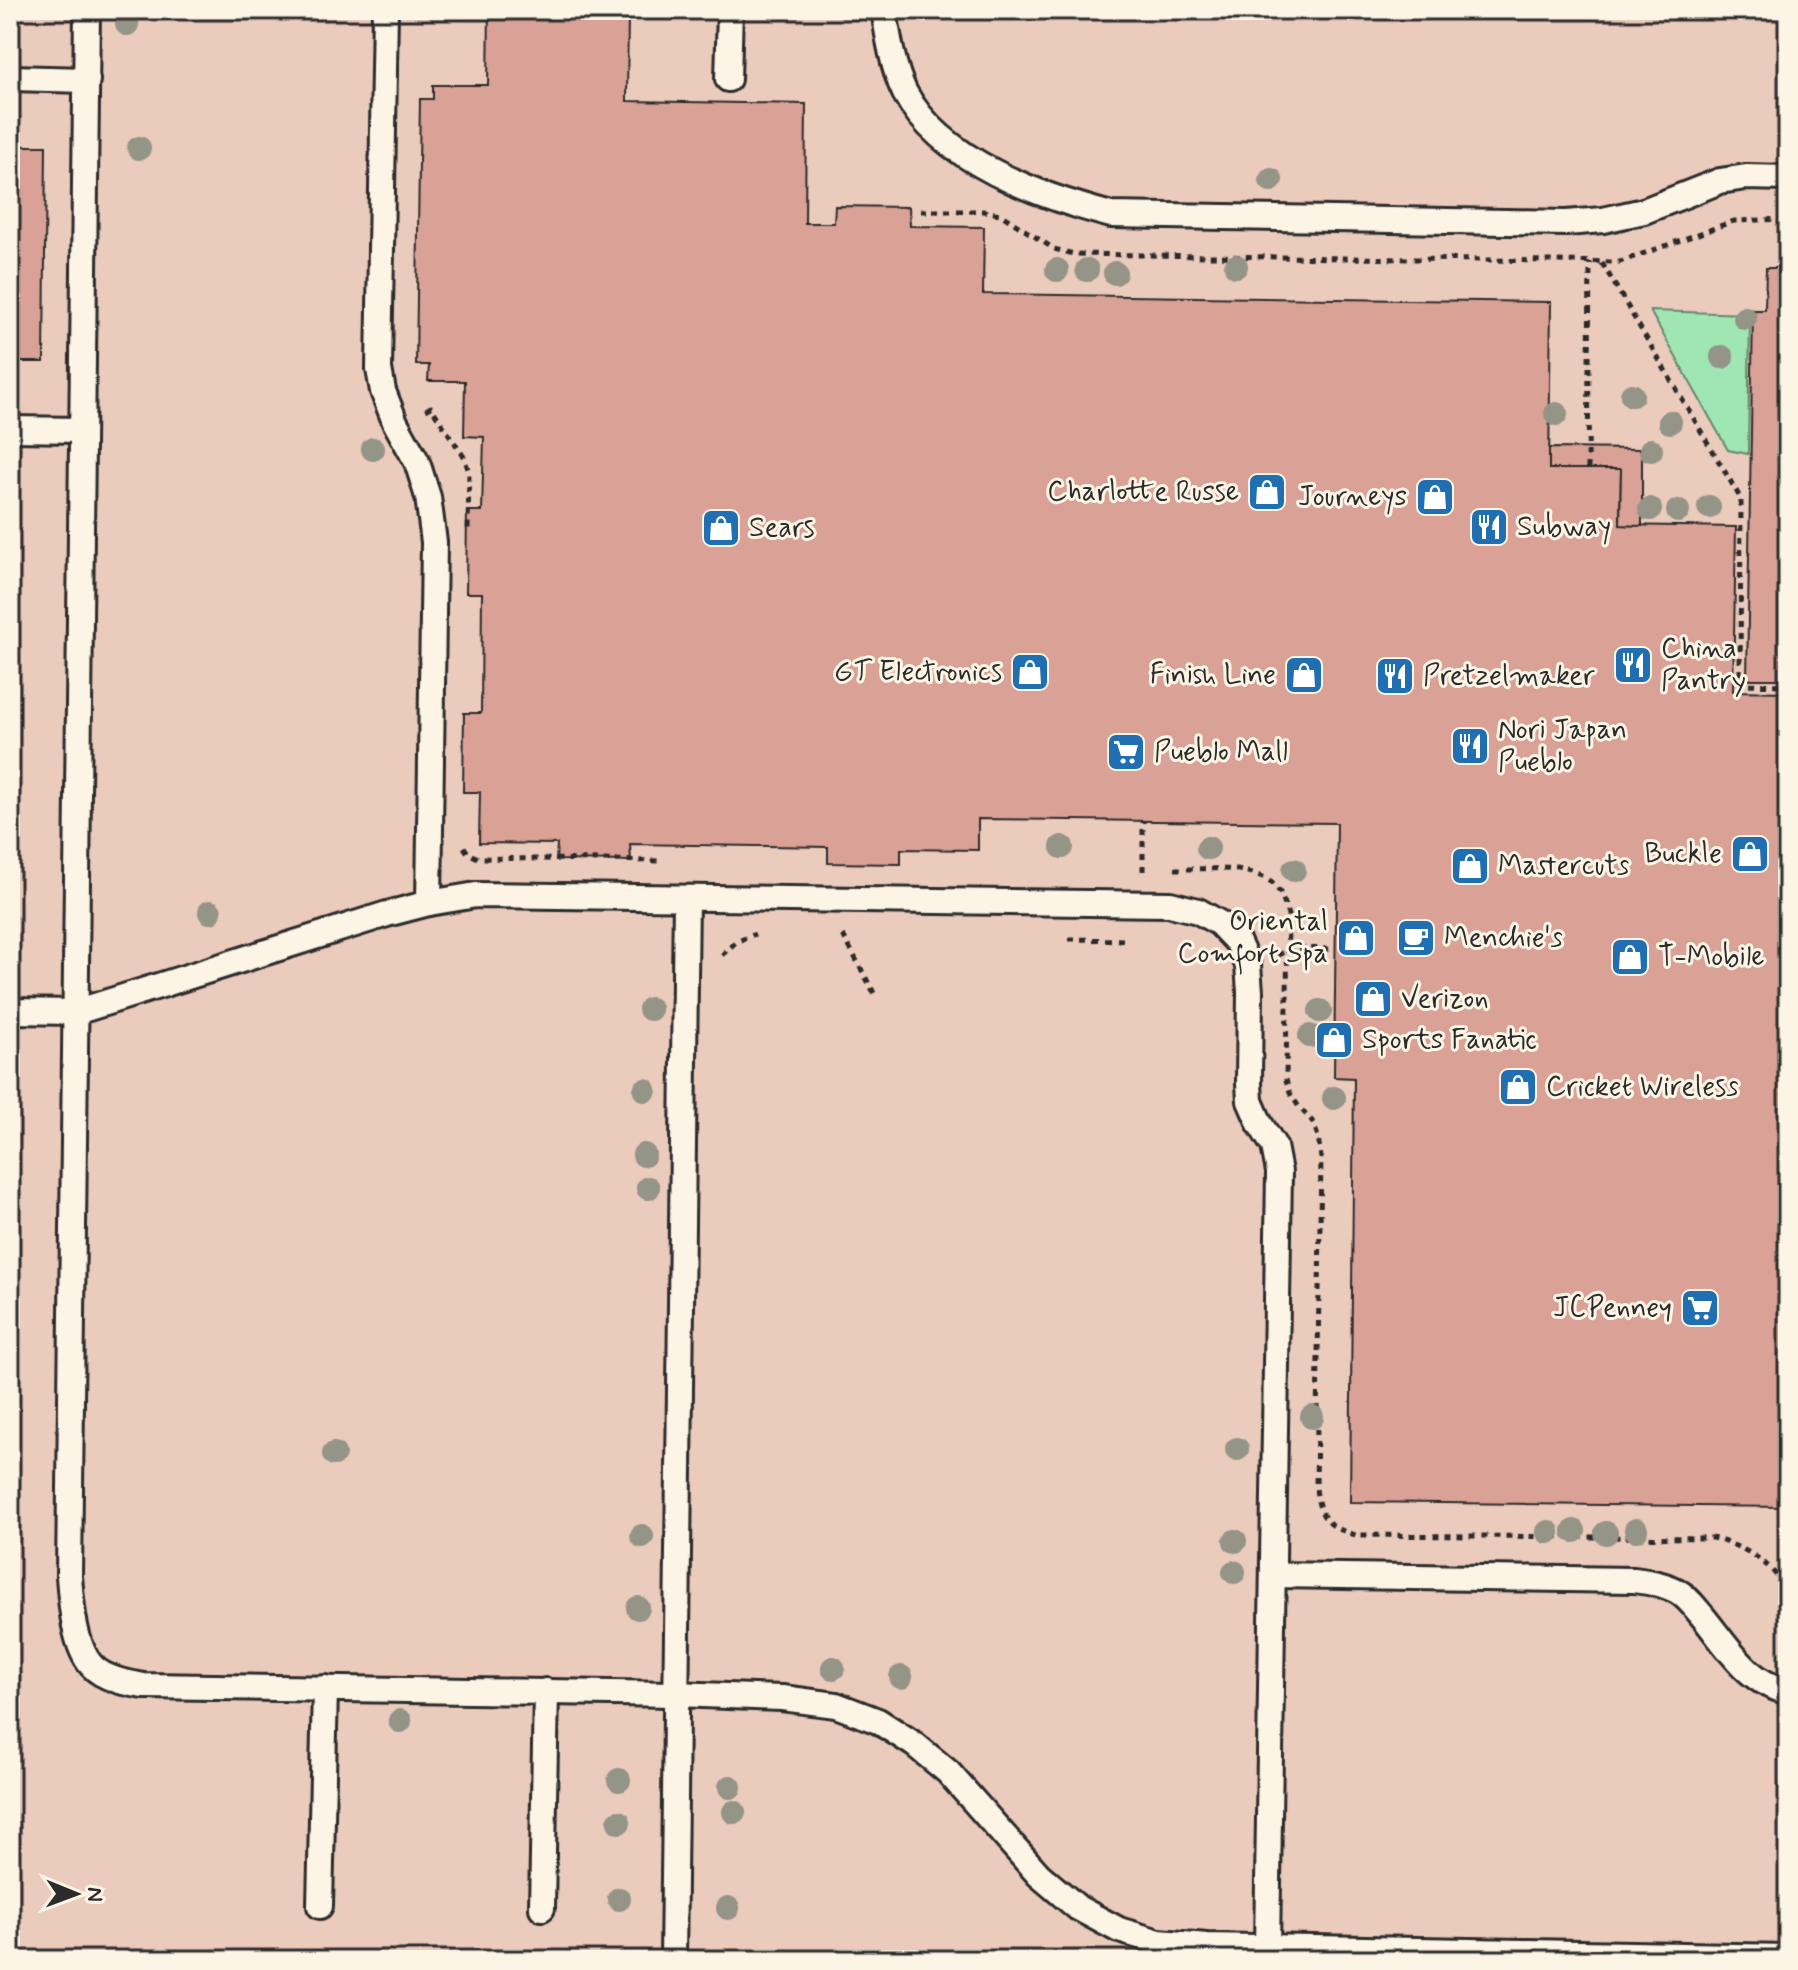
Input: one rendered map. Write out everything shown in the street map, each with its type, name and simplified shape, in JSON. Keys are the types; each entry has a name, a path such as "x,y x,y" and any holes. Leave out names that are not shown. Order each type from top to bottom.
{"lane":[{"path":"87,10 69,1576 73,1617 81,1647 92,1667 117,1681 144,1686 676,1694 782,1698 836,1705 878,1721 914,1744 948,1772 1039,1875 1078,1908 1119,1930 1159,1942 1207,1946 1788,1957"},
{"path":"385,10 379,369 383,391 417,462 428,497 434,542 429,903"},
{"path":"728,79 730,10"},
{"path":"884,10 889,45 905,93 933,131 971,160 1012,181 1070,204 1111,215 1566,223 1603,220 1644,211 1720,181 1746,177 1788,178"},
{"path":"10,78 87,80"},
{"path":"10,429 82,430"},
{"path":"10,1011 76,1012 372,919 429,903 476,895 1170,904 1198,911 1219,923 1238,943 1248,965 1250,1101 1274,1146 1279,1172 1267,1947"},
{"path":"673,1960 686,898"},
{"path":"1273,1575 1622,1580 1658,1584 1679,1591 1744,1668 1769,1685 1788,1691"},
{"path":"320,1906 325,1688"},
{"path":"542,1908 546,1691"}],"path":[{"path":"1588,469 1590,262"},
{"path":"1601,262 1741,499 1740,684 1788,685"},
{"path":"399,428 431,407 464,457 469,472 468,535"},
{"path":"1142,904 1143,820"},
{"path":"463,846 478,858 663,861"},
{"path":"1143,868 1158,869"},
{"path":"1173,869 1248,871 1265,876 1279,890 1288,915 1286,1080 1290,1093 1312,1121 1321,1158 1316,1488 1318,1507 1327,1521 1339,1530 1356,1535 1712,1538 1751,1552 1782,1580 1788,1594"},
{"path":"722,955 736,942 754,934 768,934"},
{"path":"828,935 853,936"},
{"path":"843,935 874,993"},
{"path":"1062,939 1124,940"},
{"path":"1249,979 1288,948 1335,949"}],"shaded area":[{"path":"10,10 1788,10 1788,1960 10,1960"}],"green space":[{"path":"1650,311 1750,314 1748,454 1728,450"}],"building":[{"name":"Pueblo Mall","path":"489,10 628,11 627,101 806,104 805,223 834,223 835,206 909,207 910,226 984,227 983,294 1551,302 1549,469 1621,469 1620,525 1736,527 1733,691 1788,692 1788,1507 1350,1502 1354,1078 1334,1077 1337,823 978,819 978,850 901,849 901,864 828,863 828,847 630,844 631,861 556,860 557,844 479,843 480,792 463,792 464,713 481,713 482,593 466,593 467,511 482,511 484,437 464,436 465,381 428,381 429,365 416,365 420,99 433,99 433,85 488,85"},
{"path":"10,146 46,146 44,362 10,362"},
{"path":"1766,268 1788,268 1788,679 1747,679 1753,310 1765,310"},
{"path":"1549,448 1642,449 1642,526 1620,525 1621,469 1549,469"}],"place":[{"name":"Charlotte Russe","path":"1267,492"},
{"name":"Journeys","path":"1435,497"},
{"name":"Subway","path":"1489,527"},
{"name":"Sears","path":"721,528"},
{"name":"China Pantry","path":"1633,665"},
{"name":"GT Electronics","path":"1030,672"},
{"name":"Finish Line","path":"1304,675"},
{"name":"Pretzelmaker","path":"1395,676"},
{"name":"Nori Japan Pueblo","path":"1470,746"},
{"name":"Pueblo Mall","path":"1126,752"},
{"name":"Buckle","path":"1750,854"},
{"name":"Mastercuts","path":"1470,866"},
{"name":"Oriental Comfort Spa","path":"1356,938"},
{"name":"Menchie's","path":"1416,938"},
{"name":"T-Mobile","path":"1630,957"},
{"name":"Verizon","path":"1373,999"},
{"name":"Sports Fanatic","path":"1334,1040"},
{"name":"Cricket Wireless","path":"1518,1087"},
{"name":"JCPenney","path":"1700,1308"}]}
